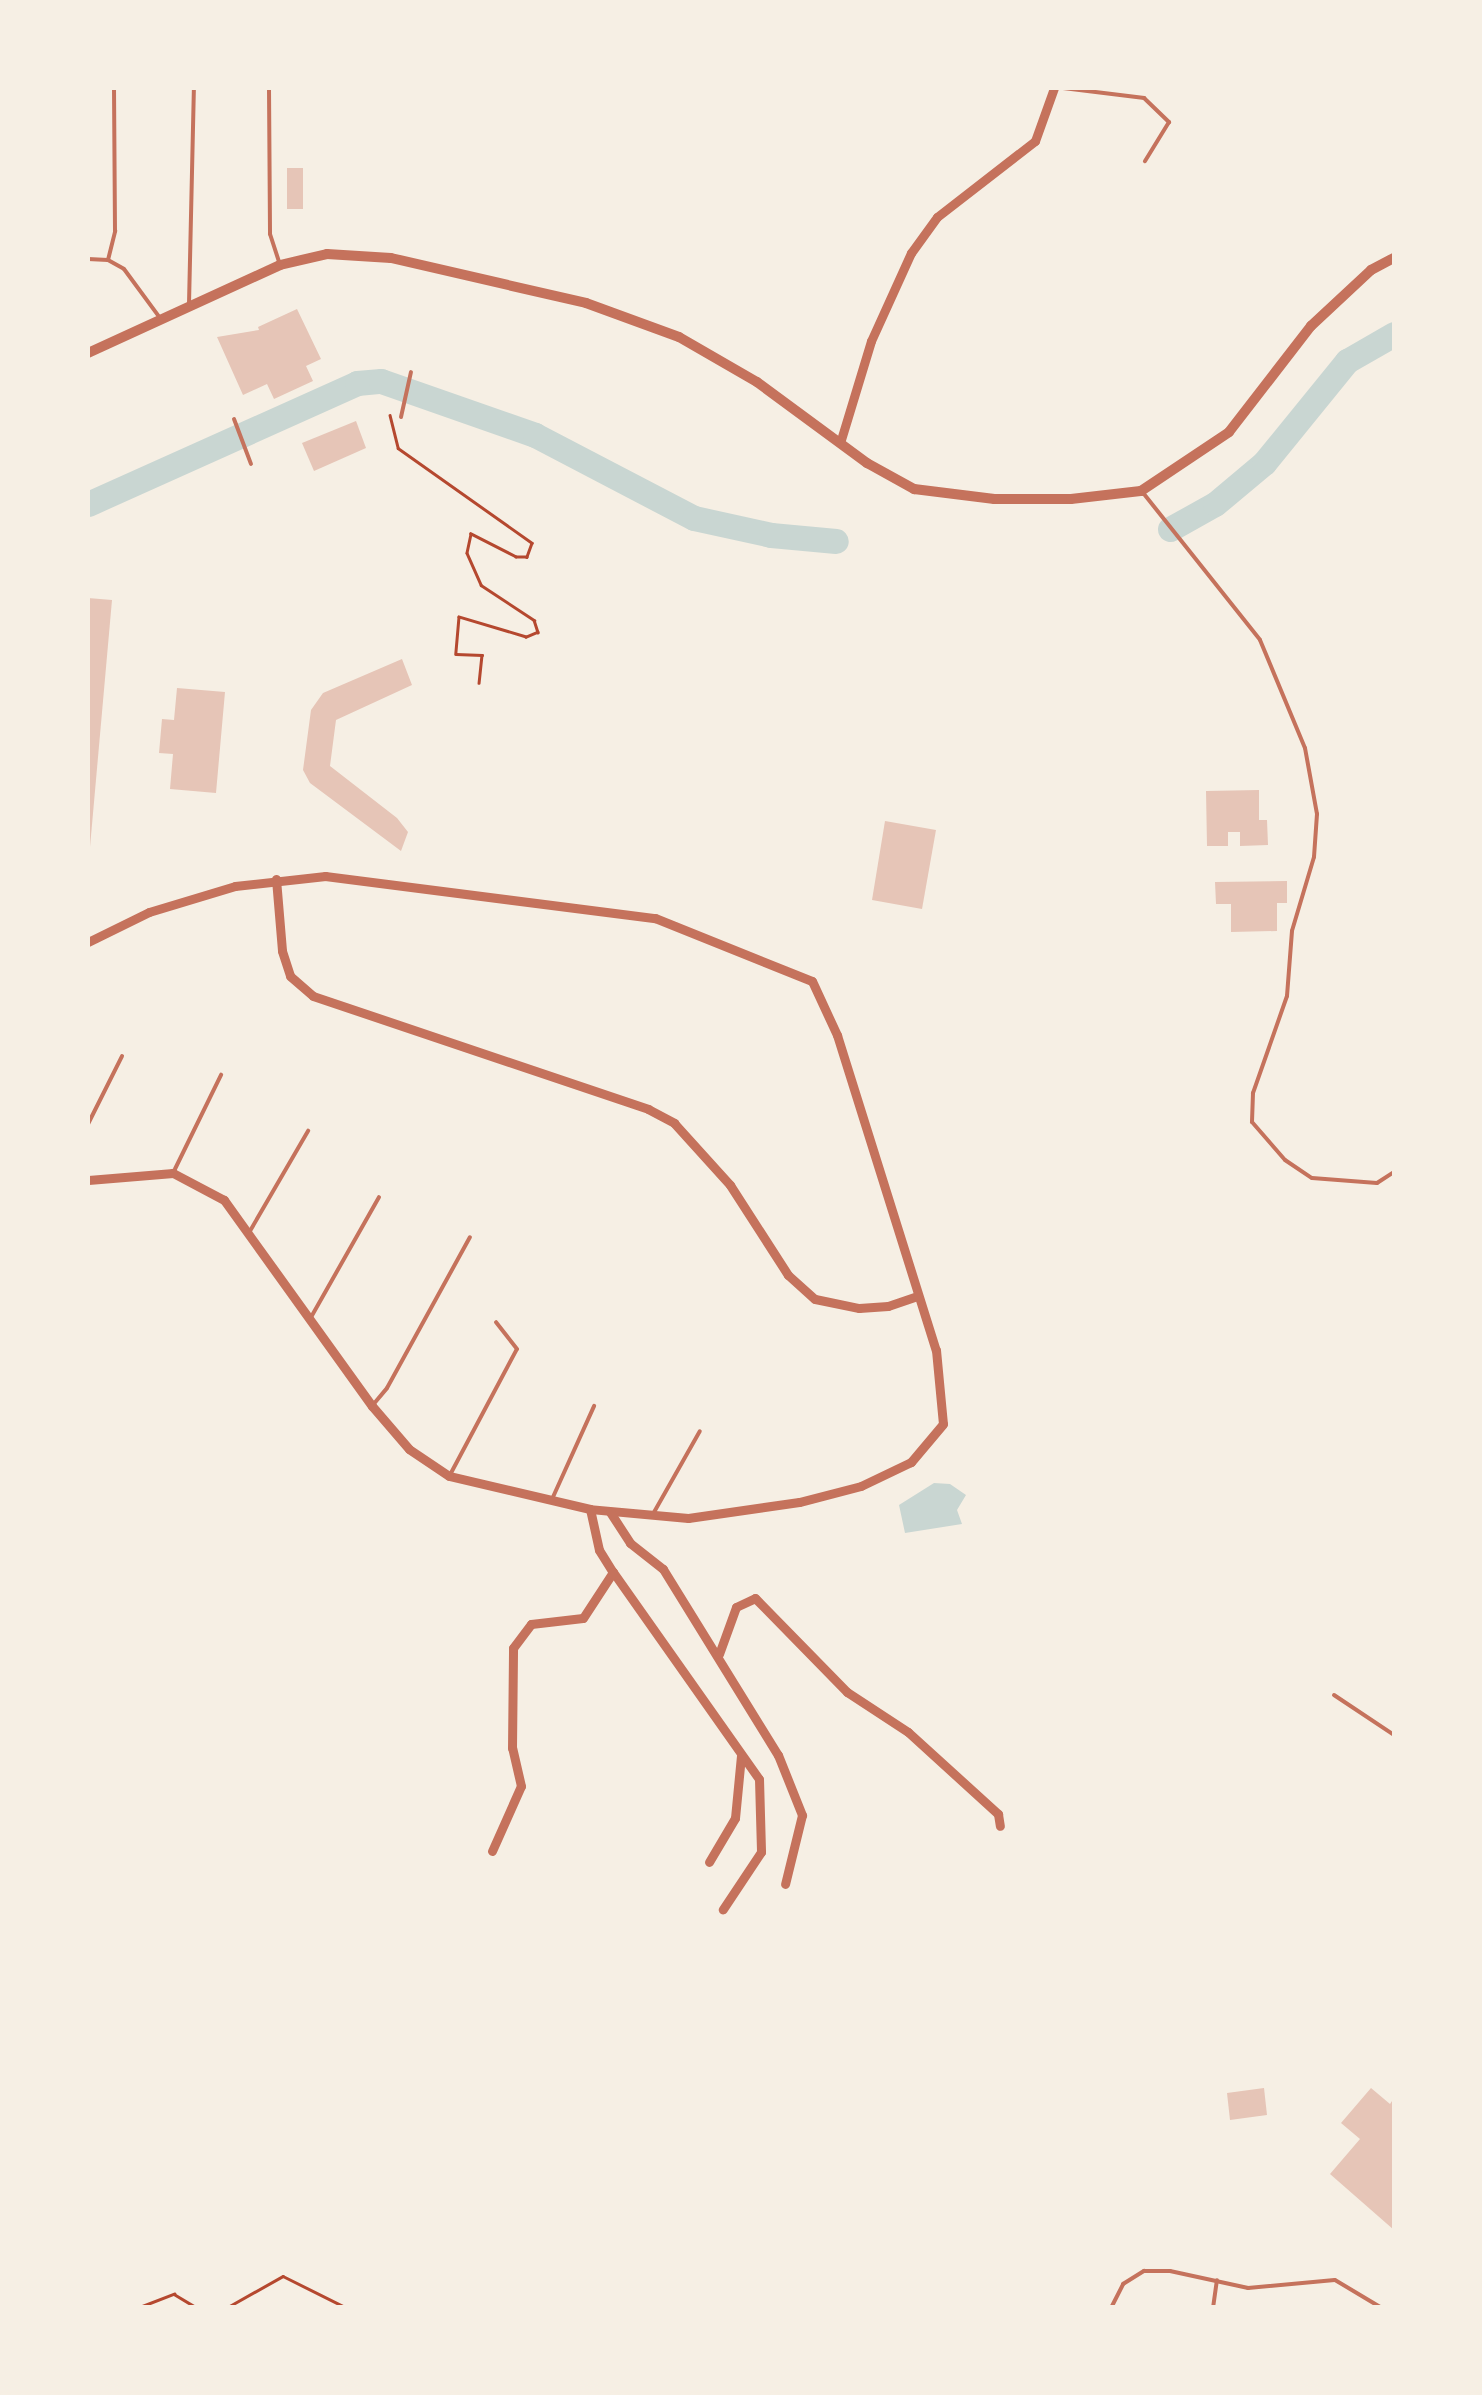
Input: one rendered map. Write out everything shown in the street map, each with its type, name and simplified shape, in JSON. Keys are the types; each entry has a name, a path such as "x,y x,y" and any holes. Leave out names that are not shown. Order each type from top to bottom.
{"street":[{"path":"840,443 871,341 911,253 937,217 1035,141 1054,88"},
{"path":"88,353 280,265 327,254 391,258 606,310 703,349 888,476 914,488 1070,500 1142,491 1229,432 1311,326 1370,270 1394,258"},
{"path":"88,942 149,912 235,886 324,876 655,918 812,980 837,1035 936,1350 944,1405 942,1424 932,1442 910,1462 861,1486 800,1502 688,1518 590,1509 450,1476 408,1449 372,1406 224,1200 173,1173 88,1180"},
{"path":"276,880 282,952 290,976 313,996 648,1109 674,1123 691,1140 730,1185 788,1275 816,1299 859,1308 888,1306 917,1296"},
{"path":"590,1509 598,1550 759,1778 761,1852 724,1909"},
{"path":"610,1512 630,1543 663,1569 778,1755 802,1815 785,1884"},
{"path":"492,1851 520,1786 512,1748 513,1648 531,1624 584,1618 612,1572"},
{"path":"719,1654 736,1608 755,1598 847,1692 908,1732 998,1814 1000,1826"},
{"path":"709,1862 735,1818 741,1756"}],"lane":[{"path":"108,260 115,231 114,88"},
{"path":"188,304 194,88"},
{"path":"269,88 270,234 280,265"},
{"path":"1063,88 1144,98 1169,122 1145,162"},
{"path":"88,259 108,260 141,287 160,318"},
{"path":"402,418 411,372"},
{"path":"234,420 251,464"},
{"path":"1142,491 1260,640 1304,748 1316,814 1314,856 1292,931 1288,996 1253,1093 1252,1122 1285,1160 1312,1178 1376,1182 1394,1172"},
{"path":"88,1124 122,1056"},
{"path":"173,1173 221,1075"},
{"path":"248,1234 308,1131"},
{"path":"310,1319 379,1197"},
{"path":"372,1406 388,1388 470,1237"},
{"path":"450,1476 517,1350 496,1322"},
{"path":"551,1500 594,1406"},
{"path":"651,1517 700,1432"},
{"path":"1334,1695 1394,1734"},
{"path":"1112,2308 1123,2284 1144,2270 1248,2288 1334,2280 1382,2308"},
{"path":"1213,2308 1217,2280"}],"path":[{"path":"390,415 398,448 532,542 527,558 471,534 467,553 481,585 534,620 538,632 526,638 459,617 456,654 482,655 479,683"},
{"path":"226,2308 284,2276 347,2308"},
{"path":"137,2308 174,2294 197,2308"}],"shaded area":[{"path":"934,1483 950,1484 966,1495 957,1510 962,1524 905,1533 899,1505"}],"building":[{"path":"287,168 303,168 303,209 287,209"},
{"path":"297,309 321,359 306,366 313,381 274,399 267,384 243,395 217,337 259,330 258,327"},
{"path":"356,421 366,448 314,471 302,443"},
{"path":"88,598 112,600 90,847 88,846"},
{"path":"402,659 412,685 336,720 330,766 397,818 408,832 401,851 310,783 303,770 311,710 323,693"},
{"path":"177,688 225,692 216,793 170,789 173,754 159,753 162,719 174,720"},
{"path":"1259,790 1259,820 1267,820 1268,845 1240,846 1240,832 1228,832 1228,846 1207,846 1206,791"},
{"path":"885,821 936,830 922,909 872,900"},
{"path":"1287,881 1287,903 1277,903 1277,931 1231,932 1231,904 1216,904 1215,882"},
{"path":"1264,2088 1267,2115 1230,2120 1227,2093"},
{"path":"1371,2088 1390,2104 1394,2098 1394,2230 1330,2174 1360,2139 1341,2123"}],"waterway":[{"path":"1170,529 1215,504 1264,463 1347,361 1394,334"},
{"path":"88,504 357,383 381,381 535,435 694,518 771,535 836,541"}]}
